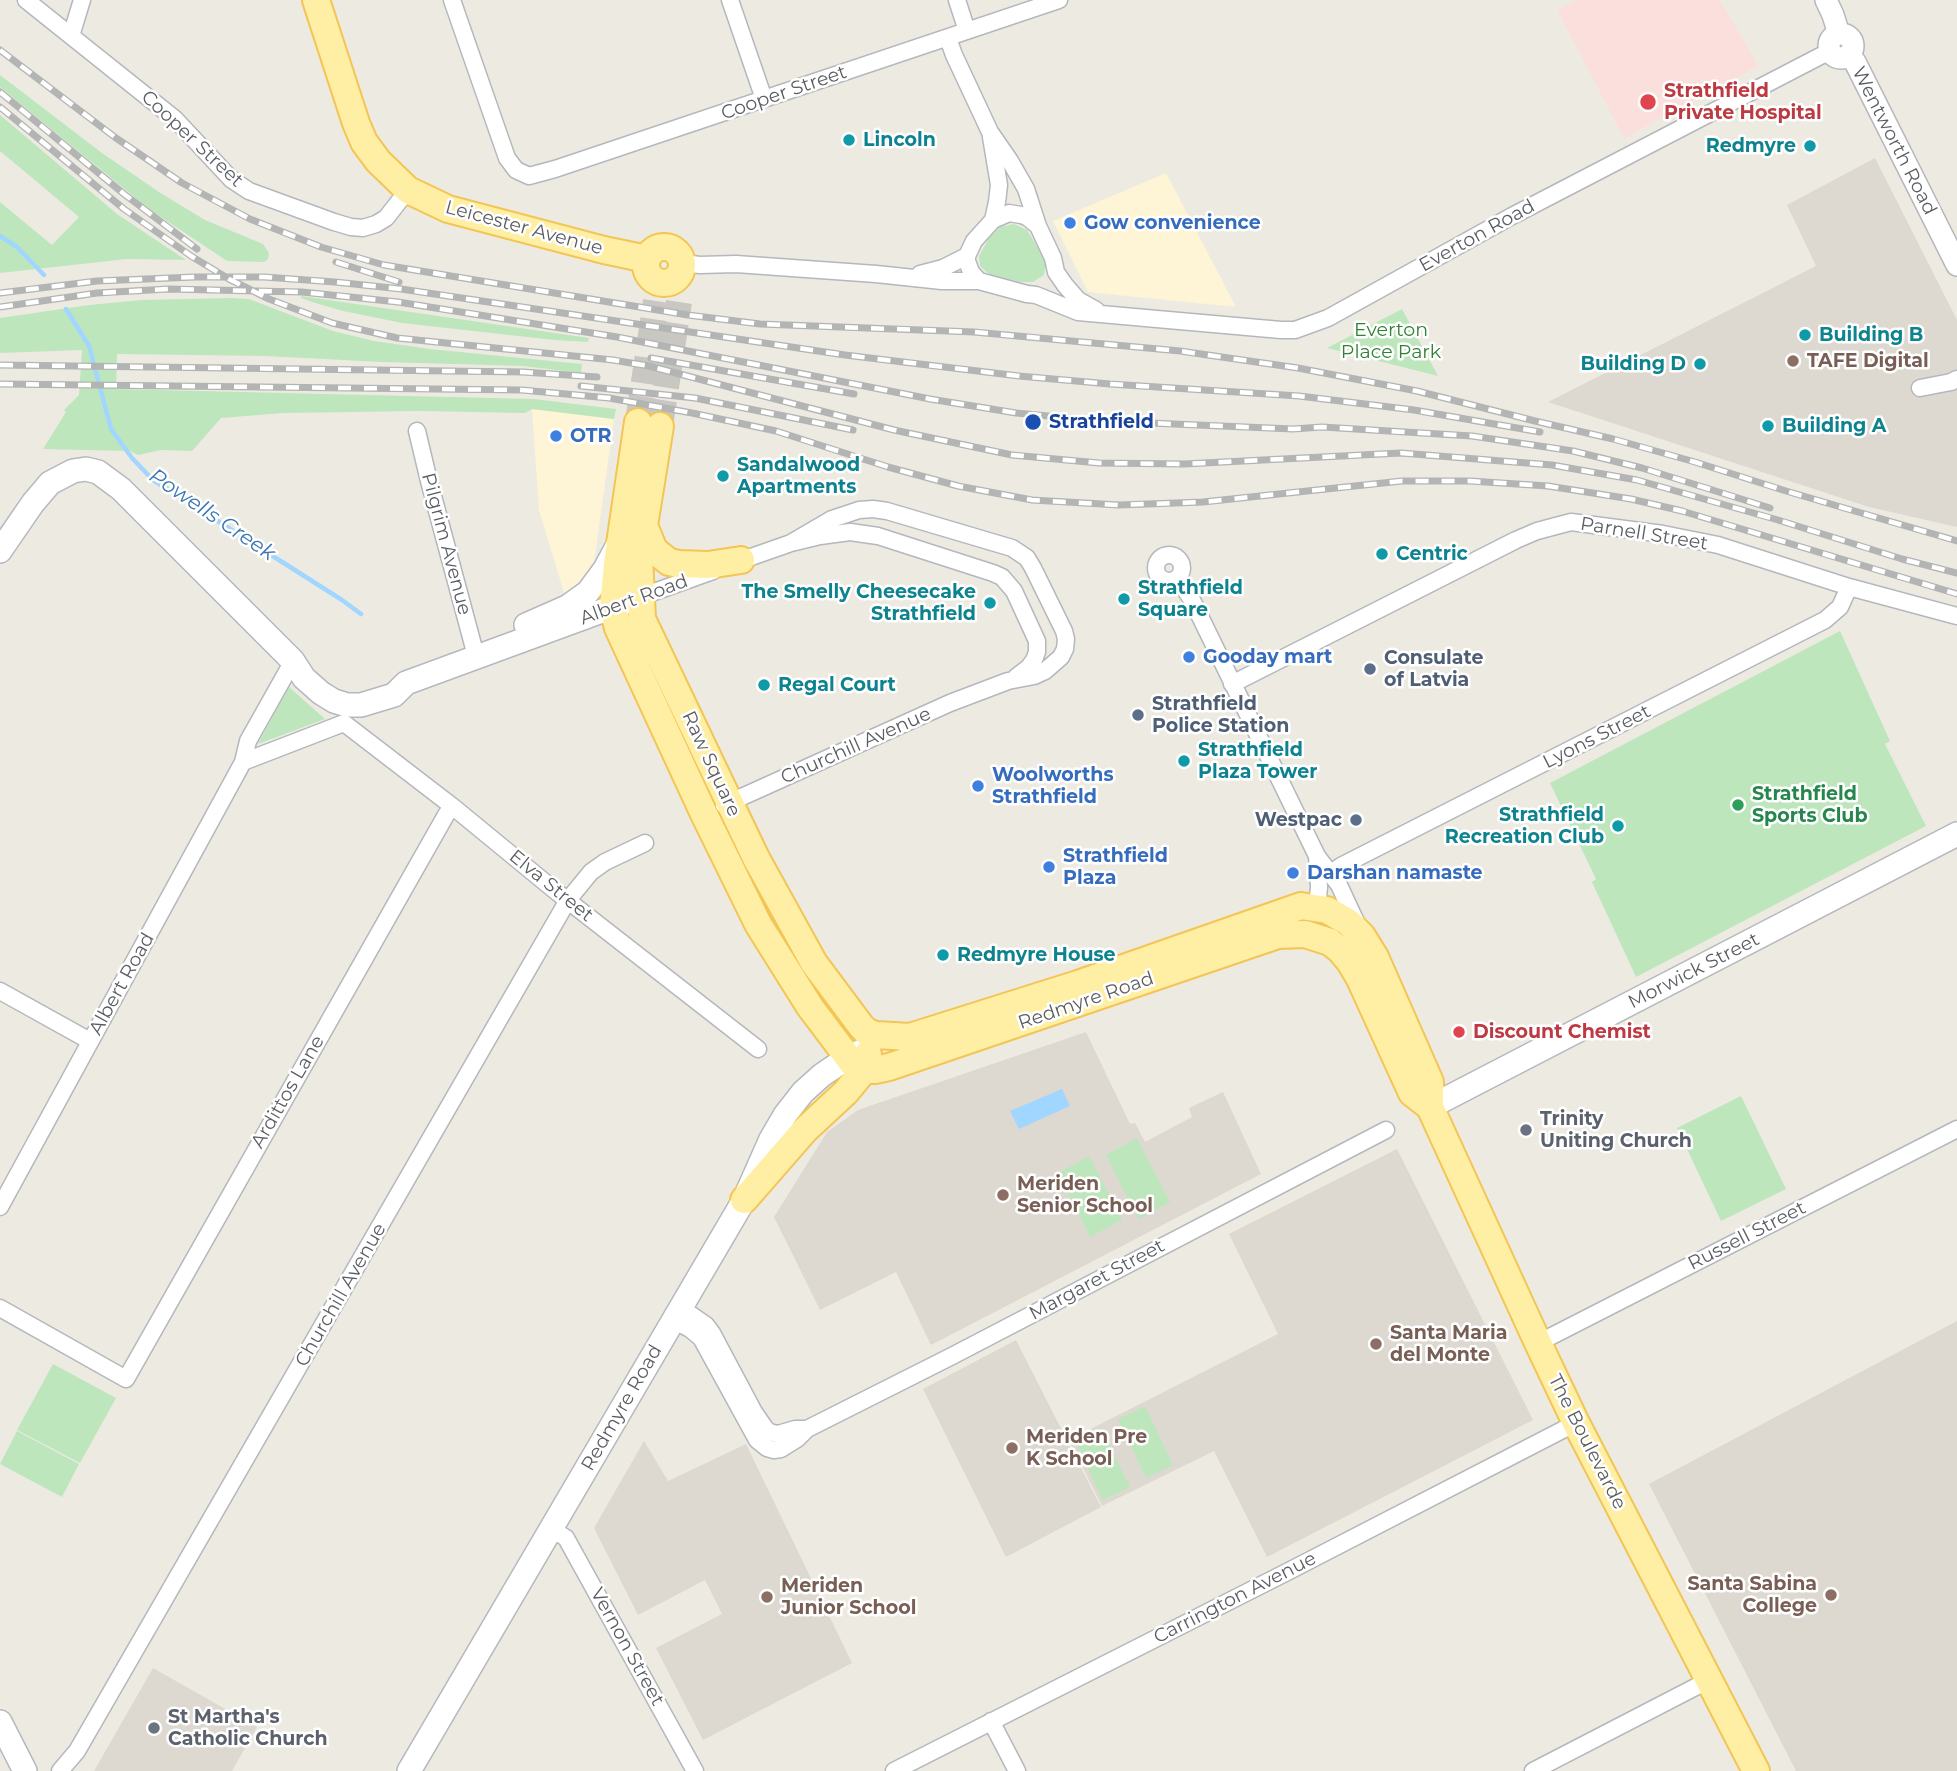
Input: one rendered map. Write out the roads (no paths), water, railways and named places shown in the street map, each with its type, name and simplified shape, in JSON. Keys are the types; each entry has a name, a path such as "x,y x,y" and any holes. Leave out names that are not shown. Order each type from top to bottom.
{"main road":[{"name":"Leicester Avenue","path":"316,0 364,142 378,161 408,190 448,209 604,250 666,281"},
{"name":"Raw Square","path":"649,424 638,564 642,618 756,858 814,963 843,1004 867,1055 792,981 758,924 621,635 613,608 620,541 649,424"},
{"path":"0,551 41,492 61,476 86,469 98,472 121,489 293,661 304,678 321,694 334,701 360,705 394,695 406,684 477,656"},
{"path":"643,523 650,544 668,562 708,565 741,561"},
{"path":"504,647 517,631 530,622 566,607 588,592 605,569 620,541"},
{"name":"Albert Road","path":"477,656 640,597"},
{"path":"293,661 308,666 338,689 357,691 389,681 406,684"},
{"path":"344,723 370,708 378,700"},
{"name":"Morwick Street","path":"1430,1107 1957,834"},
{"name":"Redmyre Road","path":"867,1055 892,1037 910,1037 1078,984 1280,912 1300,906 1317,908"},
{"path":"1317,908 1321,925 1334,934 1359,965 1360,979"},
{"name":"The Boulevarde","path":"1317,908 1348,922 1362,936 1375,957 1430,1082 1430,1107 1538,1343 1576,1423 1756,1771"},
{"name":"Redmyre Road","path":"410,1771 744,1200 771,1139 803,1092 822,1075 867,1055 1278,935 1306,934 1330,942"},
{"name":"The Boulevarde","path":"1330,942 1341,951 1360,979 1412,1093 1430,1107"},
{"path":"744,1200 805,1130 846,1092 867,1055"},
{"path":"0,1722 25,1771"}],"street":[{"name":"Cooper Street","path":"26,0 174,119 231,179 249,191 334,222 363,228 386,218 408,190"},
{"path":"71,36 82,0"},
{"name":"Cooper Street","path":"452,0 503,149 511,164 522,174 529,176 1059,0"},
{"path":"730,0 764,99"},
{"path":"957,0 967,31"},
{"name":"Wentworth Road","path":"1826,0 1833,15 1839,47 1855,62 1957,265"},
{"path":"948,38 990,132 1026,189 1056,272 1078,300 1102,313"},
{"name":"Everton Road","path":"1036,295 1078,312 1295,330 1328,318 1524,210 1839,47"},
{"path":"990,132 999,184 993,220"},
{"path":"979,281 971,272 967,256 974,242 993,220 1013,213 1027,217 1038,226"},
{"path":"897,276 931,272 967,256"},
{"path":"666,281 700,265 736,264 942,281 979,281 1036,295 1052,284 1056,272"},
{"path":"1920,388 1957,379"},
{"name":"Pilgrim Avenue","path":"417,431 477,656"},
{"name":"Albert Road","path":"791,543 832,519 859,510 873,509 1012,548"},
{"name":"Parnell Street","path":"1233,684 1516,540 1571,522 1663,534 1718,545 1849,587 1957,616"},
{"name":"Albert Road","path":"640,597 791,543 836,533 864,533 1002,577"},
{"path":"1012,548 1027,558 1066,639 1065,649 1055,664 1034,676 1008,681 1029,667 1037,652 1037,641 1014,591 1002,577 1012,548"},
{"name":"The Boulevarde","path":"1177,578 1192,600 1317,856 1343,893 1362,936"},
{"name":"Lyons Street","path":"1331,873 1825,620 1840,607 1849,587"},
{"name":"Albert Road","path":"0,1207 243,762 248,741 293,661"},
{"name":"Churchill Avenue","path":"704,814 950,704 1008,681"},
{"path":"243,762 344,723"},
{"name":"Elva Street","path":"344,723 758,1049"},
{"name":"Ardittos Lane","path":"0,1308 126,1379 452,806"},
{"name":"Churchill Avenue","path":"60,1771 77,1751 568,900 591,872 605,862 645,843"},
{"name":"The Boulevarde","path":"1317,856 1317,908"},
{"path":"0,991 90,1041"},
{"name":"Russell Street","path":"1538,1343 1957,1129"},
{"name":"Margaret Street","path":"676,1313 701,1338 747,1424 762,1444 774,1450 781,1449 807,1429 1385,1130"},
{"name":"Margaret Street","path":"691,1287 706,1325 765,1428 778,1434 807,1429"},
{"name":"Margaret Street","path":"676,1313 706,1325"},
{"name":"Carrington Avenue","path":"894,1771 1576,1423"},
{"name":"Vernon Street","path":"552,1529 566,1538 695,1771"},
{"path":"1533,1771 1709,1680"},
{"path":"990,1721 1017,1771"}],"water":[{"path":"1062,1089 1070,1106 1019,1129 1010,1111"}],"waterway":[{"name":"Powells Creek","path":"0,236 17,247 44,275"},
{"name":"Powells Creek","path":"66,309 89,346 111,429 132,458 153,480 361,614"}],"tunnel":[{"path":"638,422 656,301"},
{"path":"660,426 679,302"}],"railway":[{"path":"0,50 116,138 182,183 250,219 321,247 384,265 688,315 760,324 974,332 1180,351 1298,368 1417,391 1613,439 1957,541"},
{"path":"0,92 124,194 197,249"},
{"path":"0,107 124,209 191,256 269,299 332,323 397,338 649,366 894,430 1012,455 1099,463 1184,464 1401,453 1552,465 1637,480 1957,573"},
{"path":"336,262 399,282"},
{"path":"0,293 97,281 195,277 264,277 335,282 401,289 845,355 1019,376 1299,396 1414,410 1540,432"},
{"path":"0,307 97,293 168,289 302,292 398,302 617,337 930,399 1016,413 1102,421 1293,429 1322,427 1472,436 1573,451 1642,468 1770,508"},
{"path":"651,358 854,394"},
{"path":"0,365 523,372 597,377"},
{"path":"0,384 522,390 609,398 776,431 958,486 1032,500 1119,505 1203,502 1402,481 1470,481 1548,486 1631,499 1682,511 1957,594"},
{"path":"581,386 695,398 853,430"}],"place":[{"name":"Strathfield Private Hospital","path":"1648,102"},
{"name":"Lincoln","path":"849,140"},
{"name":"Redmyre","path":"1810,146"},
{"name":"Gow convenience","path":"1070,223"},
{"name":"Building B","path":"1805,335"},
{"name":"TAFE Digital","path":"1793,361"},
{"name":"Building D","path":"1700,364"},
{"name":"Strathfield","path":"1033,422"},
{"name":"Building A","path":"1768,426"},
{"name":"OTR","path":"556,436"},
{"name":"Sandalwood Apartments","path":"723,476"},
{"name":"Centric","path":"1382,554"},
{"name":"Strathfield Square","path":"1124,599"},
{"name":"The Smelly Cheesecake Strathfield","path":"990,603"},
{"name":"Gooday mart","path":"1189,657"},
{"name":"Consulate of Latvia","path":"1370,669"},
{"name":"Regal Court","path":"764,685"},
{"name":"Strathfield Police Station","path":"1138,715"},
{"name":"Strathfield Plaza Tower","path":"1184,761"},
{"name":"Woolworths Strathfield","path":"978,786"},
{"name":"Strathfield Sports Club","path":"1738,805"},
{"name":"Westpac","path":"1356,820"},
{"name":"Strathfield Recreation Club","path":"1618,826"},
{"name":"Strathfield Plaza","path":"1049,867"},
{"name":"Darshan namaste","path":"1293,873"},
{"name":"Redmyre House","path":"943,955"},
{"name":"Discount Chemist","path":"1459,1032"},
{"name":"Trinity Uniting Church","path":"1526,1130"},
{"name":"Meriden Senior School","path":"1003,1195"},
{"name":"Santa Maria del Monte","path":"1376,1344"},
{"name":"Meriden Pre K School","path":"1012,1448"},
{"name":"Santa Sabina College","path":"1831,1595"},
{"name":"Meriden Junior School","path":"767,1597"},
{"name":"St Martha's Catholic Church","path":"154,1728"}],"park label":[{"name":"Everton Place Park","path":"1391,341"}]}
